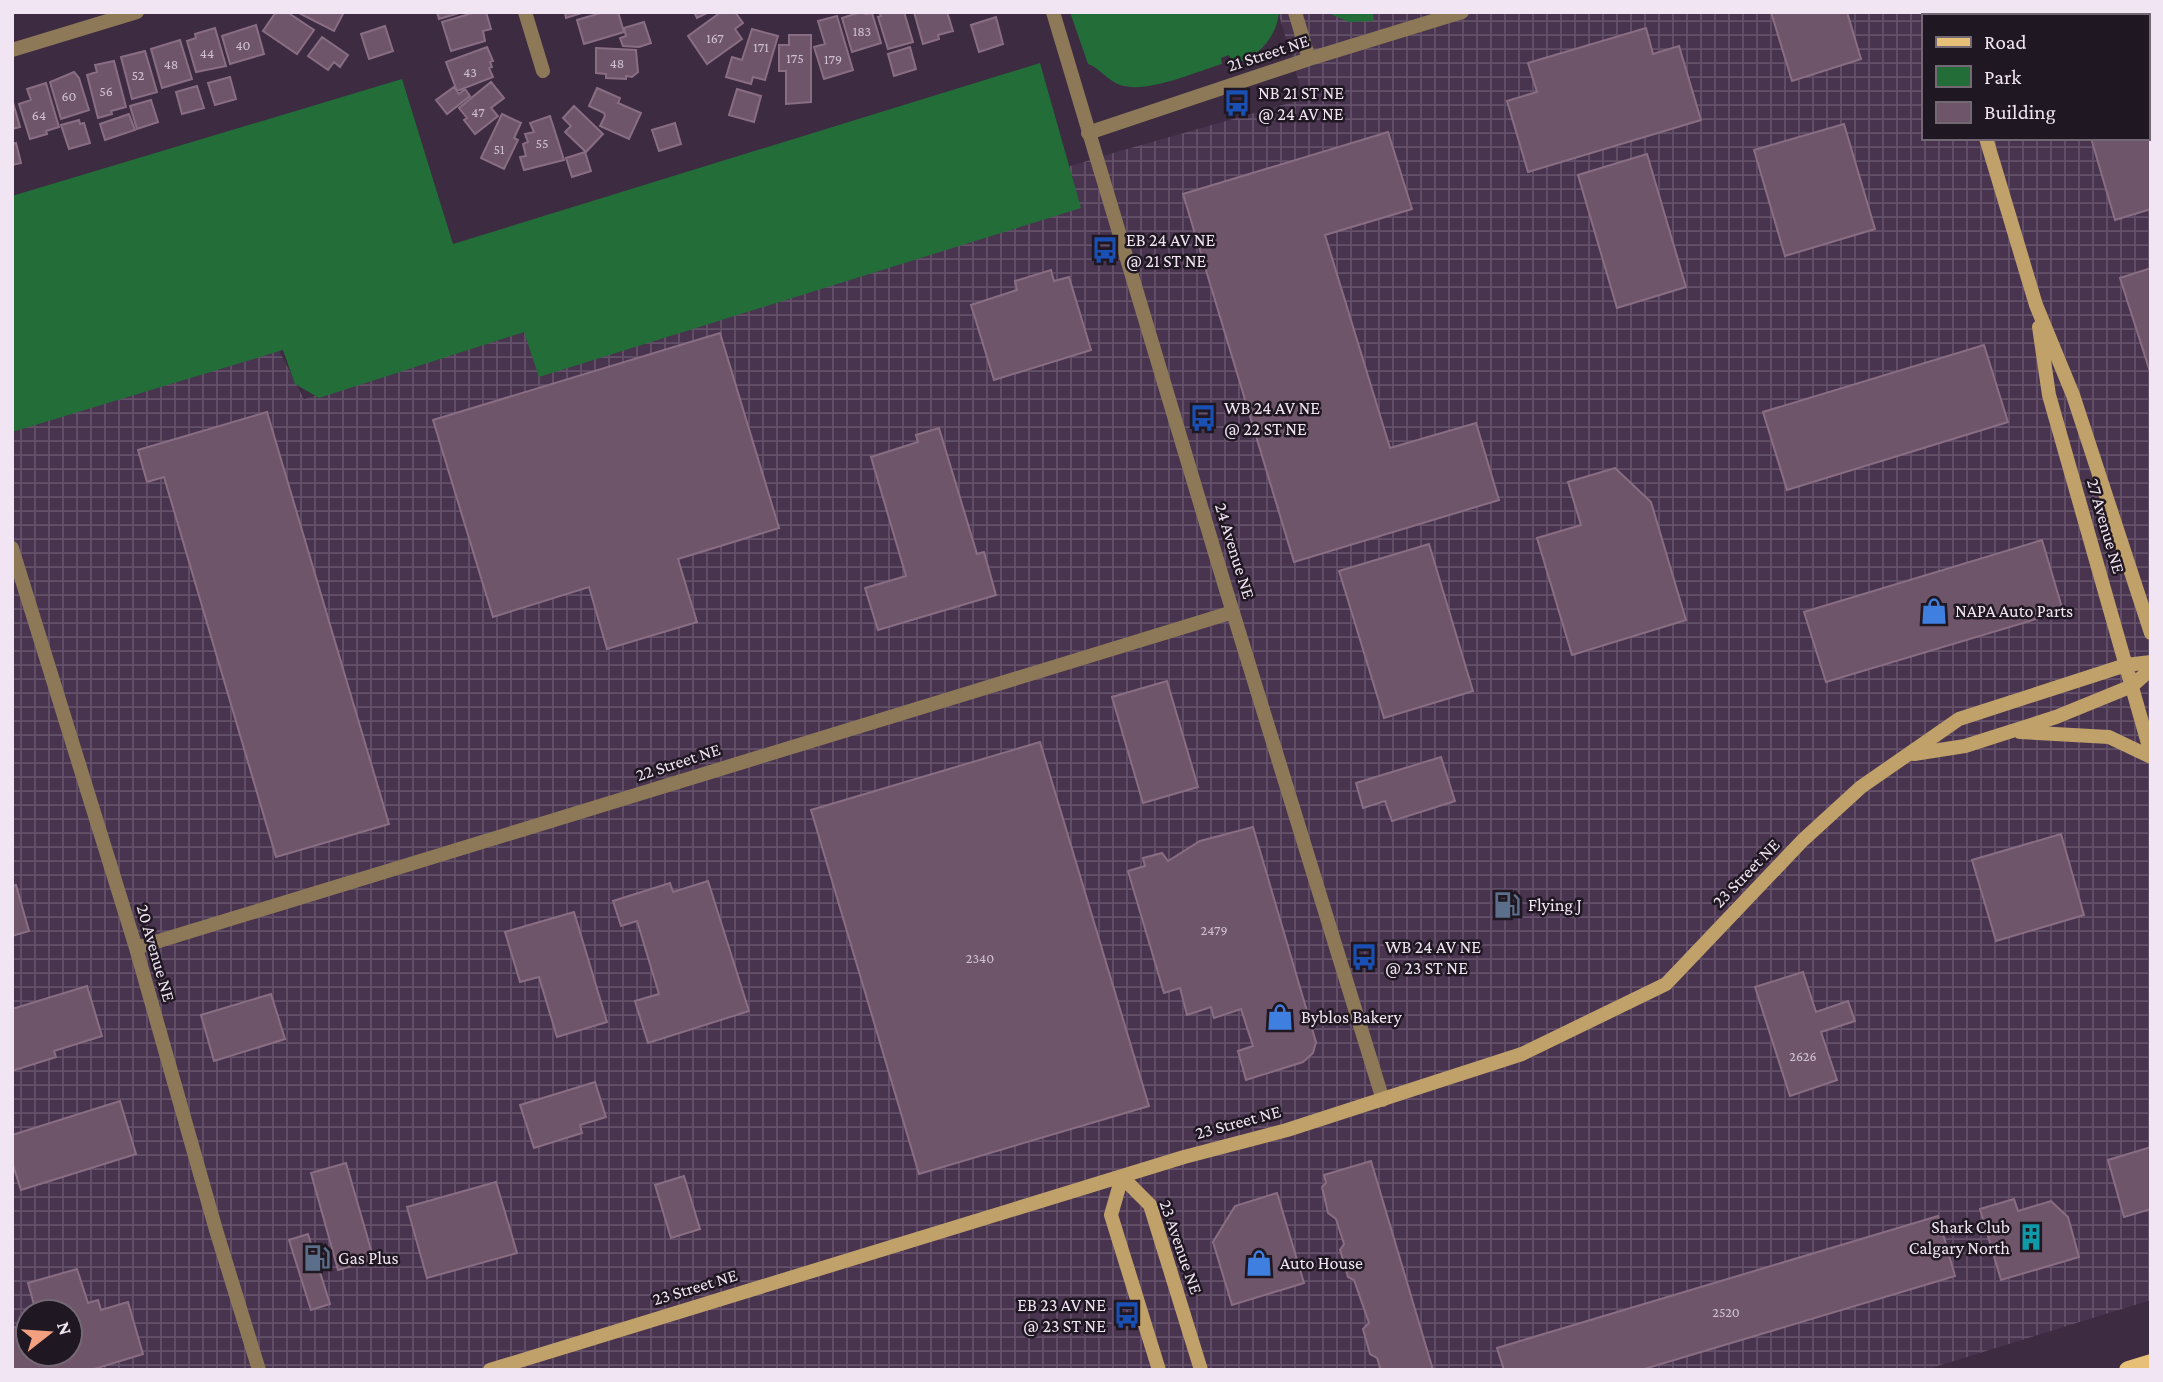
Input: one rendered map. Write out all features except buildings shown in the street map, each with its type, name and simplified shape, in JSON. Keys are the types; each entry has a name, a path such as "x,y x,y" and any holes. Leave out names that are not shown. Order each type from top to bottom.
{"main road":[{"path":"2128,1370 2151,1363"}],"street":[{"path":"12,50 137,12"},
{"path":"525,12 543,71"},
{"name":"24 Avenue NE","path":"1053,12 1382,1100"},
{"path":"1295,12 1309,59"},
{"name":"21 Street NE","path":"1088,133 1309,59 1462,12"},
{"name":"27 Avenue NE","path":"1987,140 2036,305 2073,395 2151,634"},
{"name":"27 Avenue NE","path":"2036,305 2049,395 2151,756"},
{"name":"20 Avenue NE","path":"12,548 136,948 216,1230 259,1370"},
{"name":"22 Street NE","path":"136,948 1233,612"},
{"name":"23 Street NE","path":"490,1370 1382,1100 1522,1054 1666,984 1803,840 1861,787 1959,719 2126,665 2151,662"},
{"name":"23 Street NE","path":"1909,755 1965,746 2056,717 2132,686 2151,669"},
{"path":"2008,732 2109,737 2151,756"},
{"path":"1122,1177 1111,1214 1159,1370"},
{"name":"23 Avenue NE","path":"1122,1177 1150,1205 1201,1370"}],"shaded area":[{"path":"1278,12 2151,12 2151,1300 1925,1370 12,1370 12,429 275,343 304,399 1120,151 1304,99"}],"green space":[{"path":"1070,12 1279,12 1267,43 1248,58 1240,62 1239,59 1232,61 1229,55 1221,58 1222,64 1185,77 1144,87 1131,87 1115,83 1088,64"},
{"path":"1326,12 1373,12 1374,21 1349,22"},
{"path":"1040,63 1081,208 539,377 524,332 319,398 295,384 283,350 12,432 12,196 402,79 453,244"}],"place":[{"name":"NB 21 ST NE @ 24 AV NE","path":"1237,103"},
{"name":"EB 24 AV NE @ 21 ST NE","path":"1105,250"},
{"name":"WB 24 AV NE @ 22 ST NE","path":"1203,418"},
{"name":"NAPA Auto Parts","path":"1934,611"},
{"name":"Flying J","path":"1507,905"},
{"name":"WB 24 AV NE @ 23 ST NE","path":"1364,957"},
{"name":"Byblos Bakery","path":"1280,1017"},
{"name":"Shark Club Calgary North","path":"2031,1237"},
{"name":"Gas Plus","path":"317,1258"},
{"name":"Auto House","path":"1259,1263"},
{"name":"EB 23 AV NE @ 23 ST NE","path":"1127,1315"}]}
